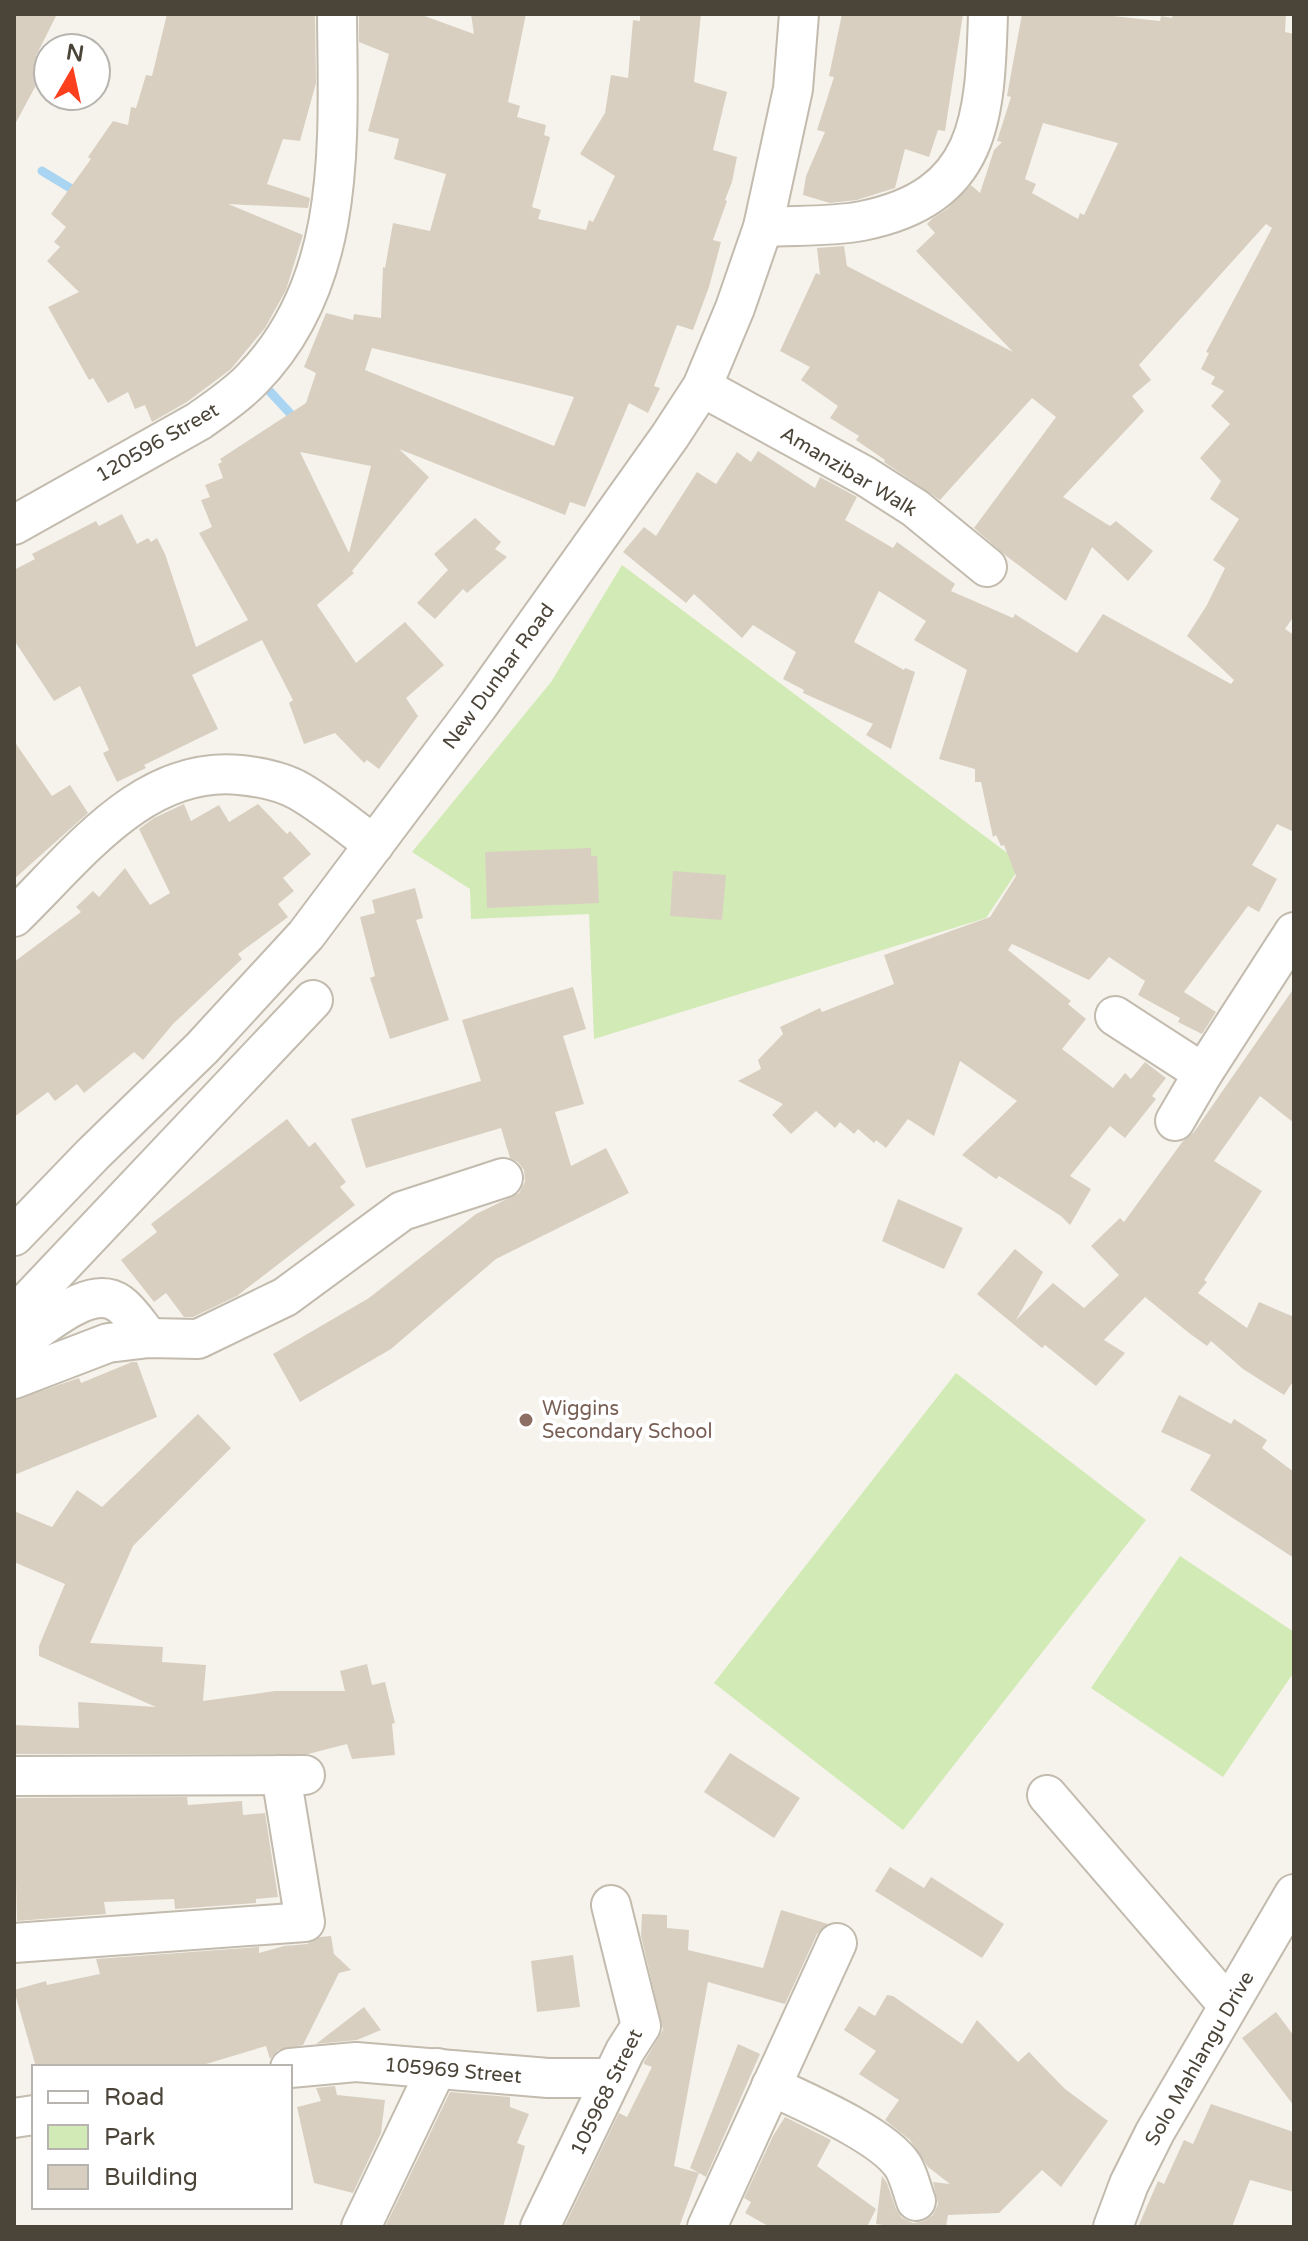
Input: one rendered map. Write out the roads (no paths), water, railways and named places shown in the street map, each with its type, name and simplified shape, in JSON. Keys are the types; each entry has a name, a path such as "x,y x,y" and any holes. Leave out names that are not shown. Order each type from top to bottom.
{"street":[{"name":"120596 Street","path":"14,525 224,404 251,380 296,323 322,254 334,198 338,147 337,14"},
{"name":"New Dunbar Road","path":"14,1236 202,1048 306,935 478,706 702,387 735,308 763,227 793,89 799,14"},
{"path":"763,227 873,218 900,211 947,183 972,142 983,104 988,14"},
{"name":"Amanzibar Walk","path":"702,387 865,476 915,508 987,567"},
{"path":"14,917 110,823 137,801 163,786 193,776 221,773 275,781 297,790 374,845"},
{"path":"1175,1121 1294,932"},
{"path":"14,1316 313,1000"},
{"path":"1115,1016 1203,1073"},
{"path":"14,1379 108,1343 149,1338 198,1339 285,1297 402,1211 503,1178"},
{"path":"14,1346 76,1304 100,1298 120,1303 149,1338"},
{"path":"14,1776 293,1775 305,1922 14,1943"},
{"path":"1047,1795 1228,2005"},
{"name":"Solo Mahlangu Drive","path":"1113,2227 1129,2184 1155,2132 1294,1894"},
{"name":"105968 Street","path":"540,2227 611,2078 641,2026 611,1905"},
{"path":"707,2227 837,1943"},
{"name":"105969 Street","path":"293,2067 356,2062 548,2078 611,2078"},
{"path":"361,2227 437,2068"},
{"path":"771,2086 821,2109 878,2142 903,2165 916,2201"}],"waterway":[{"path":"42,171 80,194"},
{"path":"262,383 298,422"}],"place":[{"name":"Wiggins Secondary School","path":"526,1420"}]}
